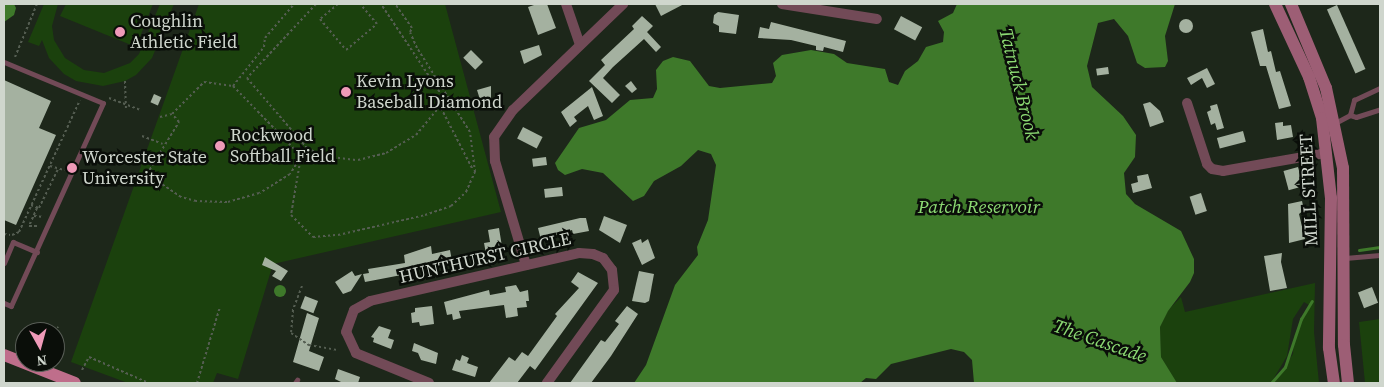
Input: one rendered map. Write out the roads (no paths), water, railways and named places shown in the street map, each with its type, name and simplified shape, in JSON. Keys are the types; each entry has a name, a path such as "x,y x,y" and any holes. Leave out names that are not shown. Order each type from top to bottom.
{"main road":[{"name":"MILL STREET","path":"1275,4 1309,77 1329,126 1343,168 1344,345 1348,383"},
{"name":"MILL STREET","path":"1290,4 1326,88 1329,126 1326,153 1331,198 1330,348 1334,383"},
{"path":"4,355 75,383"}],"street":[{"path":"566,4 580,45"},
{"path":"526,265 495,161 494,137 513,110 623,4"},
{"path":"782,4 877,19"},
{"path":"1187,103 1207,164 1212,169 1223,170 1326,153"},
{"name":"HUNTHURST CIRCLE","path":"429,383 356,353 346,332 354,310 370,301 526,265 588,253 606,262 615,280 609,300 547,383"}],"lane":[{"path":"4,62 82,96 105,101 11,306 4,303"},
{"path":"1350,115 1354,100 1380,88"},
{"path":"1329,126 1350,115 1356,117 1380,109"},
{"path":"4,263 13,242 37,252"},
{"path":"1345,258 1380,255"}],"water":[{"path":"4,4 14,4 16,8 14,15 4,22"},
{"name":"Patch Reservoir","path":"957,4 1175,4 1165,36 1168,61 1165,67 1145,68 1137,63 1128,36 1114,19 1098,23 1087,66 1092,87 1123,116 1136,135 1135,157 1124,173 1126,194 1135,204 1181,231 1194,259 1194,273 1190,282 1168,311 1160,327 1161,357 1177,383 974,383 972,360 964,352 951,349 891,364 876,379 866,378 860,383 634,383 646,365 675,285 698,255 697,247 708,220 716,165 711,154 698,150 681,166 654,181 644,196 633,201 603,173 582,169 565,175 558,170 555,163 579,128 606,120 630,100 653,98 657,89 656,70 663,61 673,57 690,61 709,86 720,88 772,83 776,76 773,63 782,55 811,50 834,54 847,63 885,69 889,82 898,85 905,71 918,61 926,47 943,42 944,32 938,21 953,13"},
{"path":"278,285 282,285 286,291 282,297 278,297 274,293 274,289"}],"waterway":[{"name":"The Cascade","path":"1359,250 1380,247"},
{"name":"The Cascade","path":"1271,383 1285,367 1301,319 1312,301"}],"place":[{"name":"Coughlin Athletic Field","path":"120,32"},
{"name":"Kevin Lyons Baseball Diamond","path":"346,92"},
{"name":"Rockwood Softball Field","path":"220,146"},
{"name":"Worcester State University","path":"72,168"}],"water label":[{"name":"Tatnuck Brook","path":"1019,84"}]}
